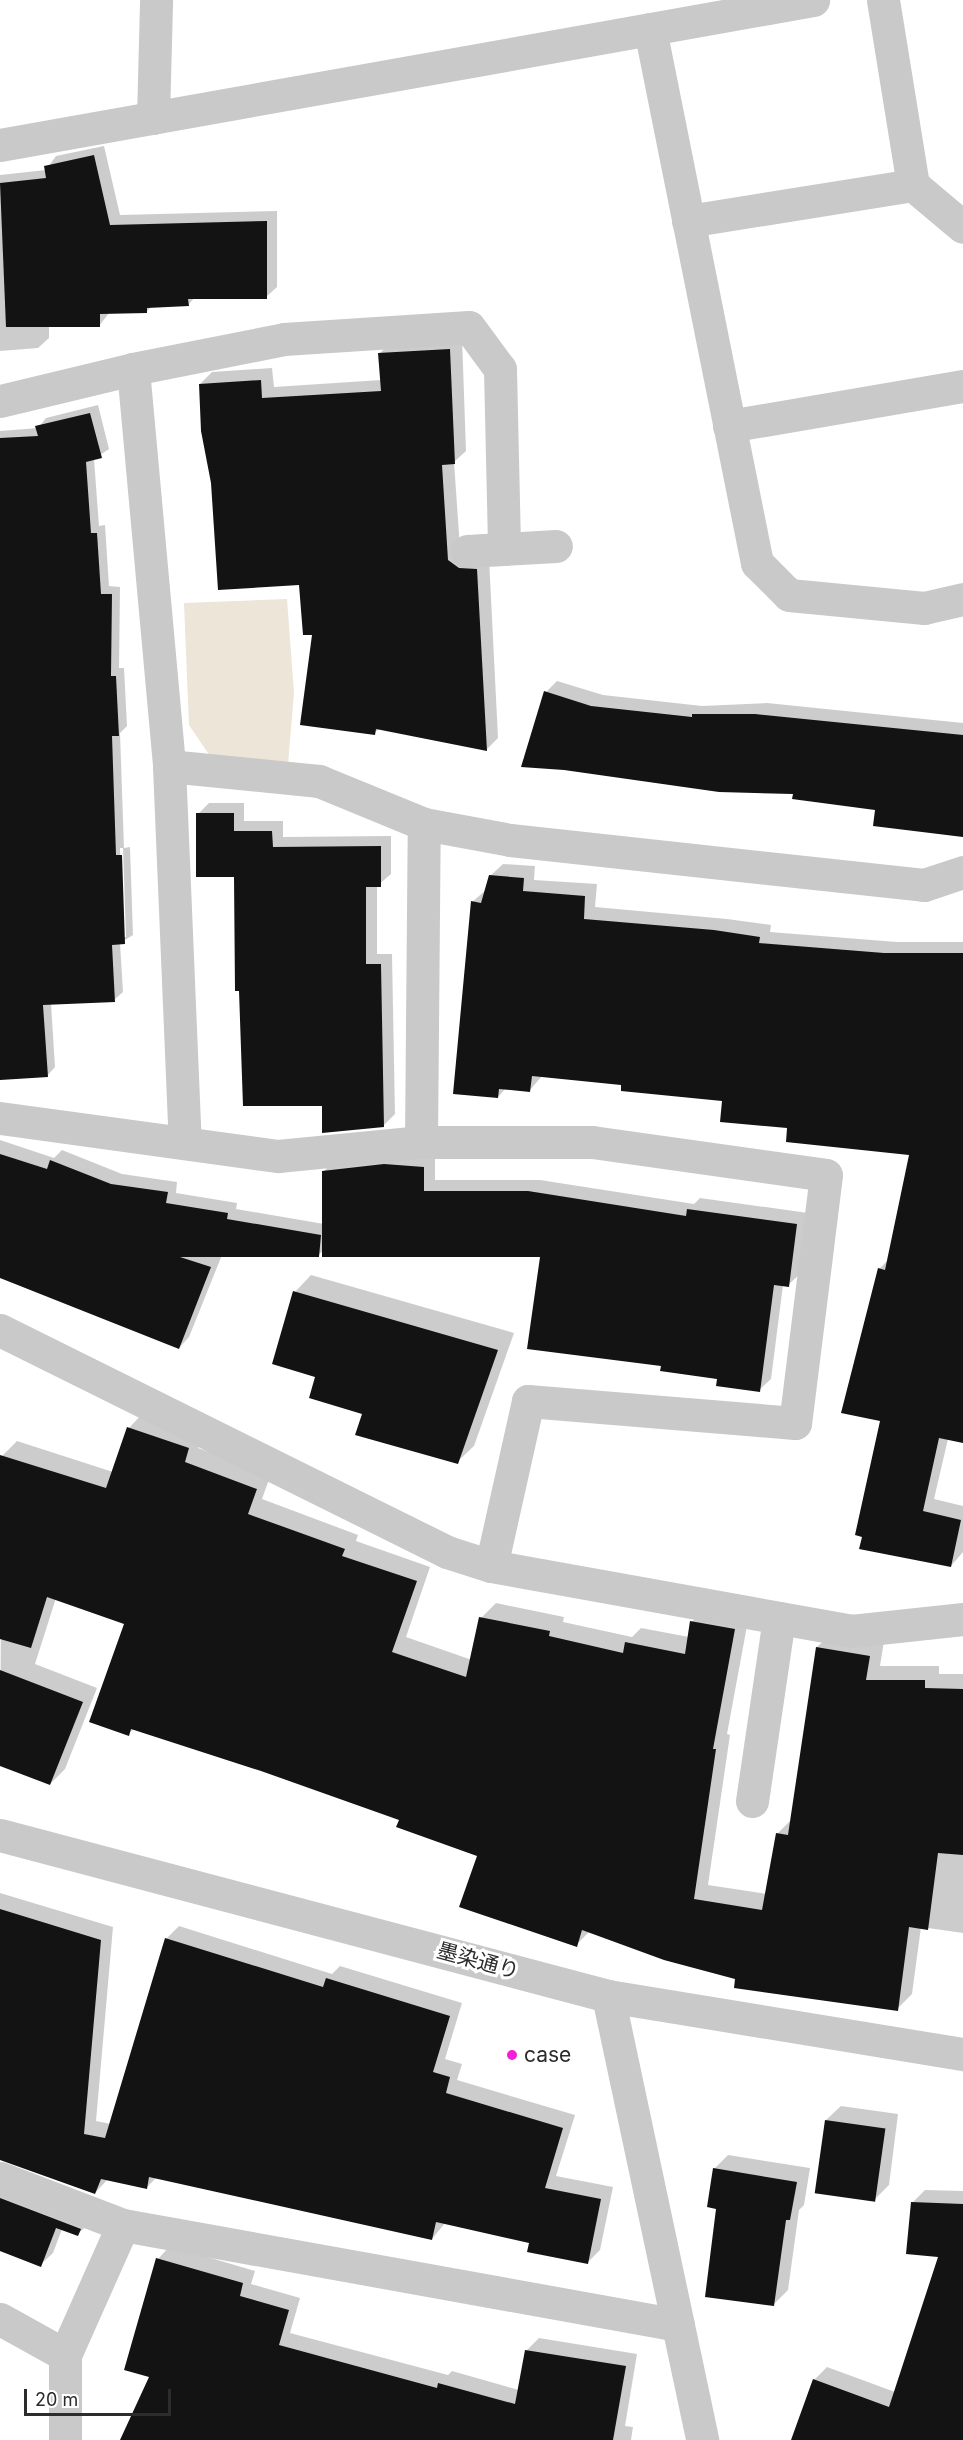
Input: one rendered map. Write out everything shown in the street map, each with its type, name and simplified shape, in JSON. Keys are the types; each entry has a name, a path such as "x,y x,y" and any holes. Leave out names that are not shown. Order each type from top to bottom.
{"street":[{"path":"153,118 156,0"},
{"path":"0,145 813,0"},
{"path":"883,0 913,185 963,227"},
{"path":"650,29 757,562 789,595 924,608 963,599"},
{"path":"688,221 913,185"},
{"path":"0,401 133,369 284,339 469,327 500,369 504,549"},
{"path":"133,369 169,766 185,1141"},
{"path":"729,426 963,386"},
{"path":"467,551 556,546"},
{"path":"169,766 319,781 424,824 510,840 924,885 963,872"},
{"path":"421,1142 424,824"},
{"path":"0,1118 185,1141 278,1156 421,1142 592,1142 826,1175 795,1423 528,1401 491,1566"},
{"path":"0,1330 447,1552 491,1566 851,1631 963,1619"},
{"path":"752,1801 779,1618"},
{"name":"墨染通り","path":"0,1835 608,1996 963,2054"},
{"path":"608,1996 702,2440"},
{"path":"0,2178 123,2225 678,2325"},
{"path":"65,2440 65,2355 123,2225"},
{"path":"0,2319 65,2355"}],"shaded area":[{"path":"287,599 294,693 288,764 210,756 189,725 184,603"}],"building":[{"path":"94,155 110,225 267,221 267,299 188,299 189,306 147,308 147,313 100,314 100,327 6,327 0,183 46,178 44,166"},
{"path":"450,349 455,464 442,465 448,560 459,568 477,569 487,751 376,729 375,735 300,725 312,635 303,635 299,585 218,590 211,483 201,431 199,384 261,380 262,398 381,391 378,353"},
{"path":"90,413 102,458 86,462 91,533 97,533 101,594 112,594 111,676 116,676 119,736 112,736 116,855 122,855 125,944 112,945 115,1002 43,1005 48,1077 0,1080 0,438 38,436 35,426"},
{"path":"544,691 591,706 692,717 692,714 755,714 963,735 963,837 873,826 875,810 792,799 793,794 719,792 564,770 521,767"},
{"path":"196,813 234,813 234,831 272,831 273,847 381,846 381,887 366,887 366,964 381,964 384,1127 322,1133 322,1106 243,1106 239,991 235,991 234,877 196,877"},
{"path":"489,875 524,878 523,891 585,896 584,919 714,930 760,937 759,943 884,953 963,953 963,1443 939,1438 923,1511 961,1520 951,1567 859,1549 862,1537 855,1535 880,1421 841,1413 878,1268 885,1270 909,1155 786,1142 787,1128 720,1122 722,1101 621,1091 621,1085 532,1076 530,1092 499,1089 498,1098 453,1094 471,901 481,903"},
{"path":"0,1154 47,1169 50,1160 111,1184 168,1192 166,1203 228,1213 227,1219 321,1235 319,1257 180,1257 211,1267 179,1349 0,1278"},
{"path":"384,1164 424,1167 424,1191 528,1191 686,1216 687,1209 797,1224 789,1287 774,1285 760,1392 716,1386 717,1379 660,1371 661,1366 527,1349 540,1257 322,1257 322,1171"},
{"path":"293,1291 498,1350 458,1464 355,1435 362,1414 309,1398 315,1377 272,1364"},
{"path":"127,1427 189,1448 185,1462 257,1489 248,1514 345,1549 342,1556 417,1581 392,1652 466,1677 479,1617 550,1631 549,1636 623,1653 625,1642 685,1654 690,1621 735,1629 713,1749 716,1749 694,1899 762,1910 776,1833 788,1835 816,1647 870,1656 866,1680 925,1680 925,1688 963,1689 963,1855 938,1853 928,1930 909,1927 898,2011 734,1988 735,1979 664,1960 582,1930 577,1947 459,1907 477,1856 396,1827 399,1820 261,1771 131,1729 129,1736 89,1722 124,1624 47,1597 31,1648 0,1639 0,1455 106,1488"},
{"path":"0,1670 83,1702 50,1785 0,1766"},
{"path":"0,1909 101,1940 84,2134 105,2138 165,1938 323,1987 326,1978 450,2016 433,2072 450,2077 446,2093 563,2128 545,2188 601,2199 588,2264 527,2252 529,2243 436,2222 432,2240 149,2177 147,2189 101,2179 95,2194 0,2160"},
{"path":"825,2120 885,2128 875,2202 815,2193"},
{"path":"713,2168 797,2182 790,2220 786,2220 774,2306 705,2297 716,2209 707,2207"},
{"path":"0,2198 81,2229 78,2236 56,2228 41,2267 0,2251"},
{"path":"911,2202 963,2204 963,2440 791,2440 813,2379 889,2407 938,2257 906,2254"},
{"path":"156,2258 243,2283 240,2296 289,2310 279,2345 437,2388 438,2383 515,2404 525,2350 626,2366 613,2440 120,2440 149,2377 124,2370"}],"place":[{"name":"case","path":"512,2055"}]}
